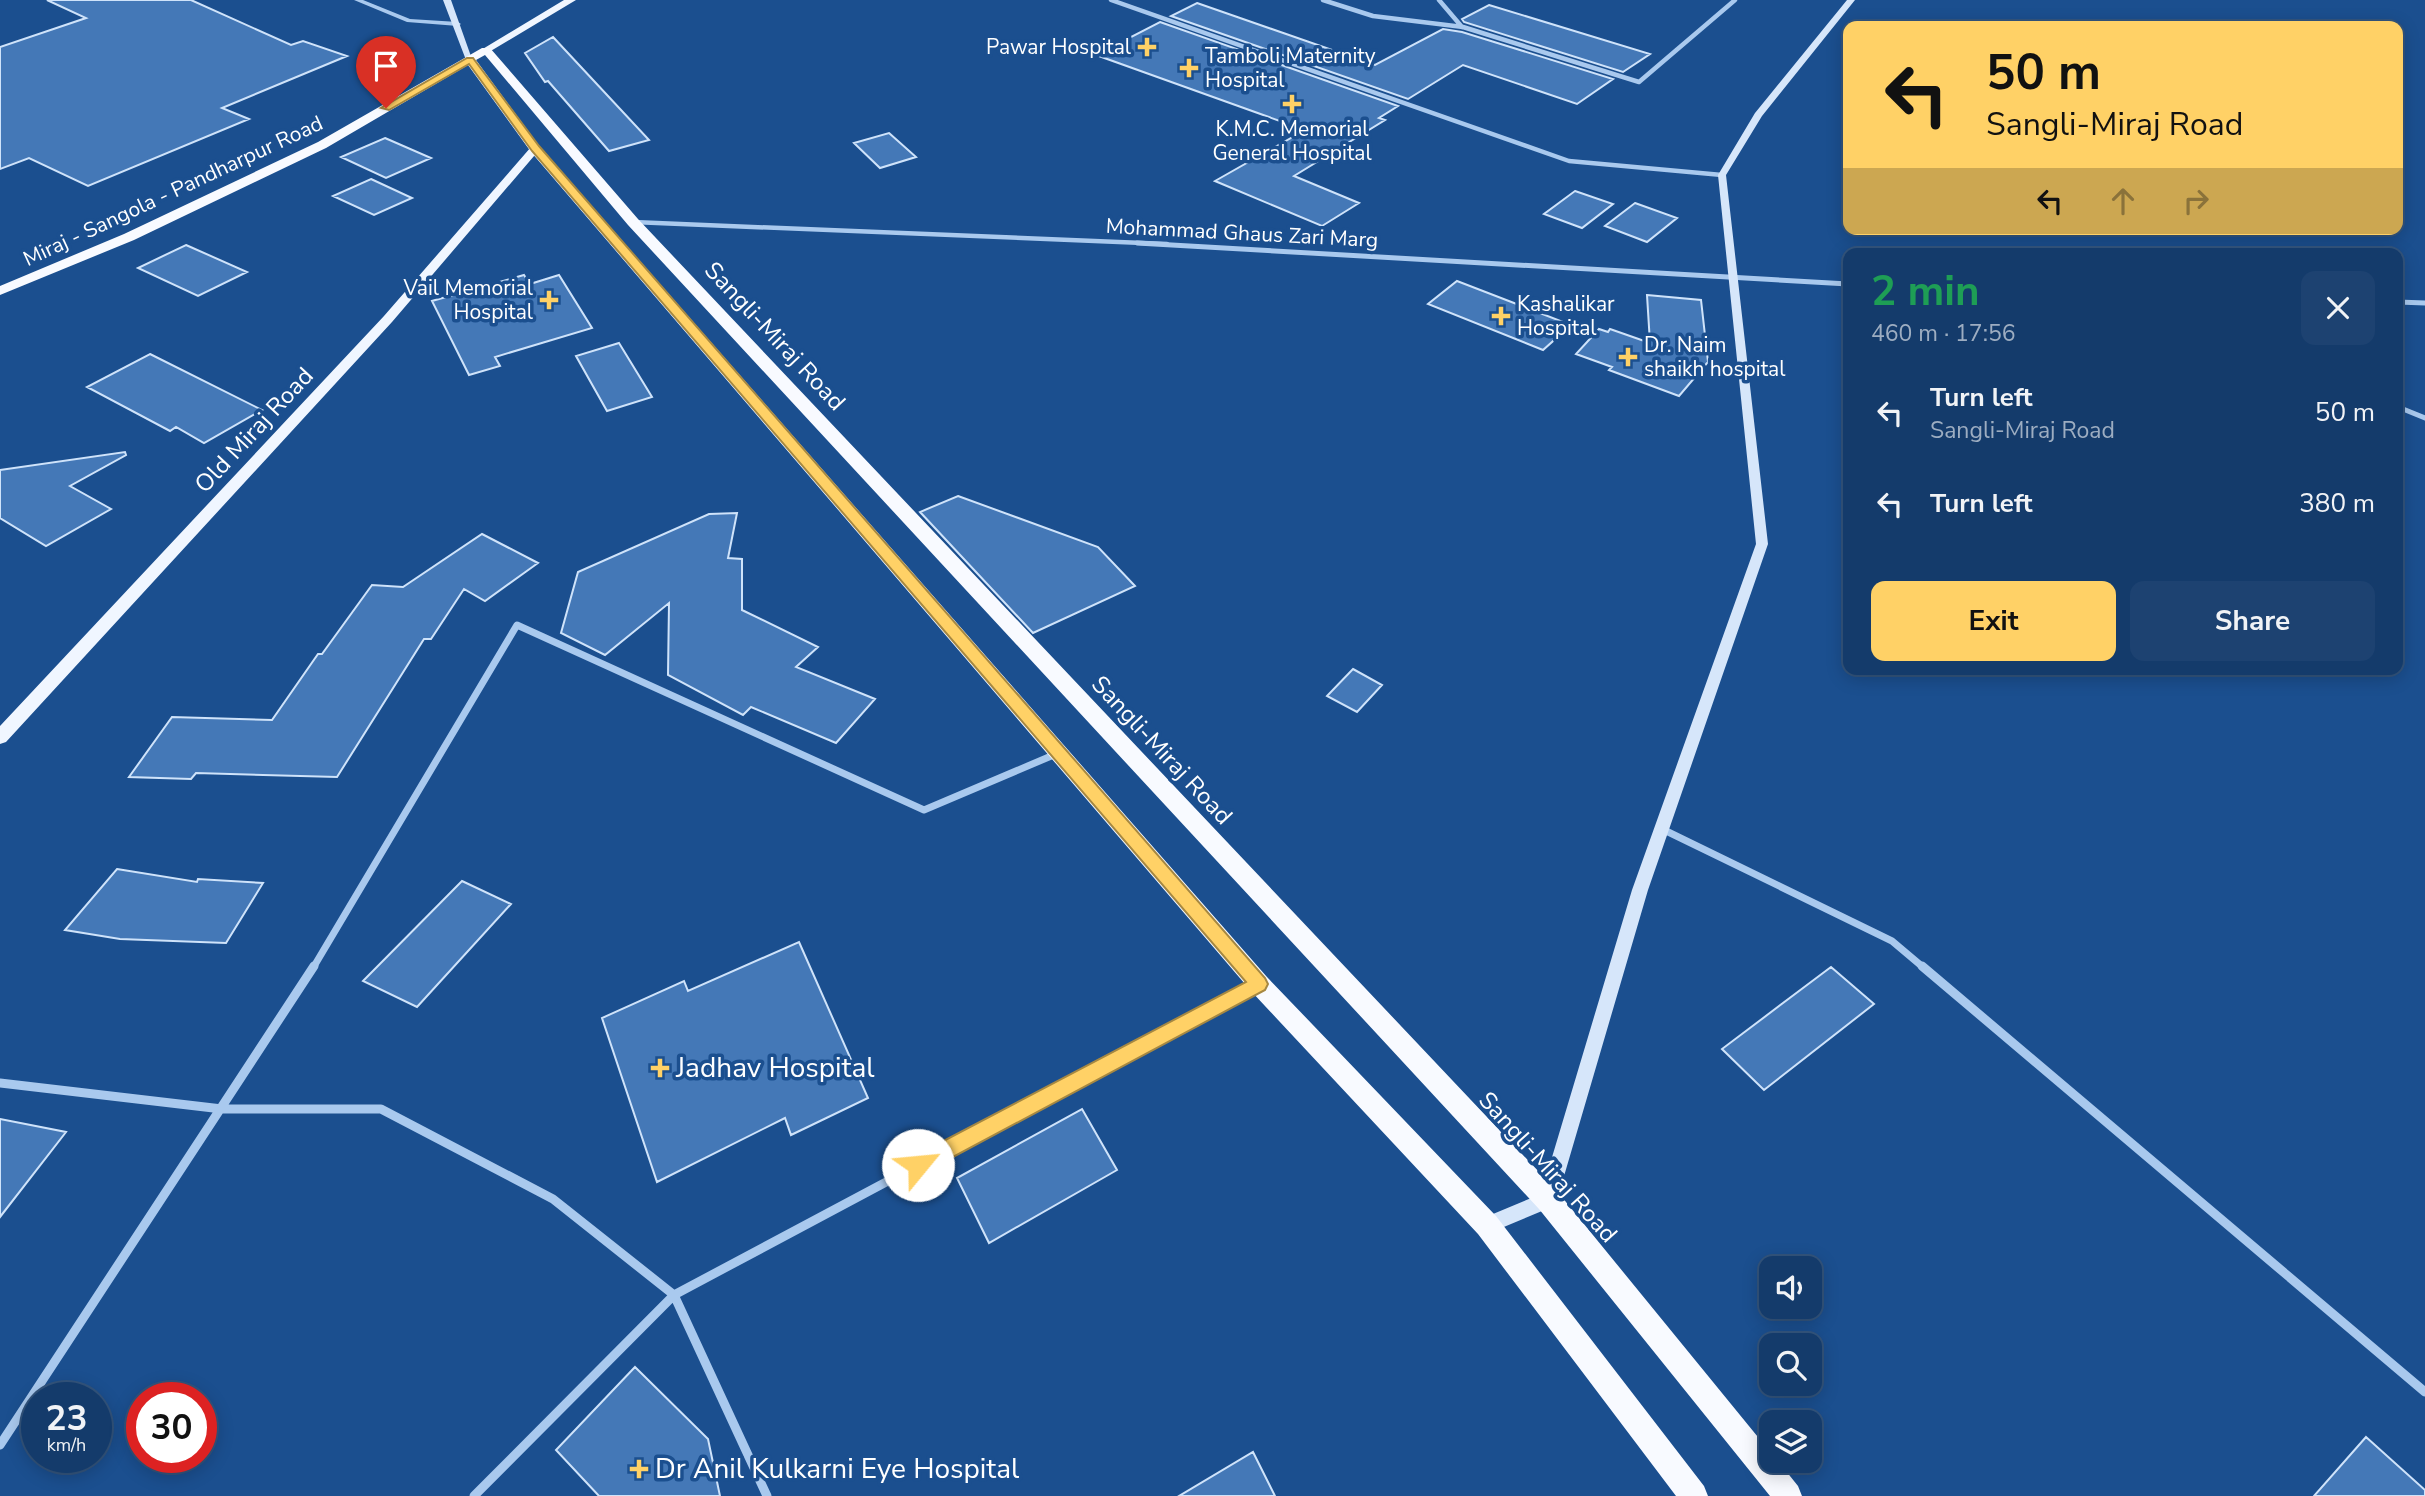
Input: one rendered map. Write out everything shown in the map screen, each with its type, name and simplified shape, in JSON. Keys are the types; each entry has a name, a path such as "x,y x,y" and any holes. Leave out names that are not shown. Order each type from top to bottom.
{"highway":[{"path":"478,55 535,149 1259,984 1487,1225 1695,1496"},
{"name":"Sangli-Miraj Road","path":"478,55 1548,1200 1788,1496"},
{"name":"Miraj - Sangola - Pandharpur Road","path":"0,291 129,237 322,145 478,55"}],"main road":[{"path":"447,0 458,24 478,55 571,0"},
{"path":"1487,1225 1548,1200 1640,890 1762,544 1722,176 1758,115 1851,0"},
{"name":"Old Miraj Road","path":"0,737 388,319 535,149"}],"street":[{"path":"357,0 409,21 458,24"},
{"path":"1111,0 1569,161 1722,176"},
{"path":"1323,0 1373,16 1462,27 1639,82 1735,0"},
{"path":"1439,0 1462,27"},
{"name":"Mohammad Ghaus Zari Marg","path":"633,222 1042,237 1843,284"},
{"path":"2403,302 2425,303"},
{"path":"2403,409 2425,418"},
{"path":"0,1445 292,1004 517,625 923,810 1059,753"},
{"path":"1662,830 1892,941 2425,1392"},
{"path":"474,1496 674,1295 1259,984"},
{"path":"0,1083 222,1109 381,1109 553,1199 674,1295 767,1496"}],"building":[{"path":"47,0 191,0 291,45 303,41 347,56 222,108 249,119 88,186 29,158 0,169 0,47 86,18"},
{"path":"1197,3 1375,65 1443,29 1462,32 1613,79 1577,104 1463,65 1408,99 1171,16"},
{"path":"1489,5 1650,54 1623,72 1464,22 1462,19"},
{"path":"1160,22 1398,106 1379,118 1385,120 1294,176 1359,203 1322,226 1215,181 1305,130 1096,55"},
{"path":"553,37 649,140 609,151 548,81 545,82 525,53"},
{"path":"889,133 916,157 880,168 854,143"},
{"path":"385,138 431,158 386,178 341,157"},
{"path":"371,179 412,198 374,215 333,196"},
{"path":"1575,191 1613,204 1582,228 1544,214"},
{"path":"1635,203 1677,218 1647,242 1605,226"},
{"path":"186,245 247,272 198,296 138,268"},
{"path":"524,275 530,284 559,275 592,328 495,357 500,366 469,375 432,301"},
{"path":"1457,281 1571,325 1543,350 1428,304"},
{"path":"1647,295 1701,300 1708,362 1679,396 1609,370 1612,367 1576,354 1599,329 1608,332 1610,329 1650,343"},
{"path":"619,343 652,397 607,411 576,356"},
{"path":"150,354 262,410 204,443 176,427 170,431 87,387"},
{"path":"125,452 126,455 70,486 111,509 46,546 0,518 0,470"},
{"path":"958,496 1098,547 1135,586 1033,633 920,512"},
{"path":"737,513 728,558 742,559 742,610 818,647 796,667 875,699 836,743 751,707 743,715 668,675 669,603 605,655 561,633 578,572 709,514"},
{"path":"482,534 538,563 485,601 464,589 431,639 424,639 337,777 196,773 191,779 129,777 172,717 272,720 318,654 322,654 372,585 403,587"},
{"path":"1353,669 1382,685 1357,712 1327,696"},
{"path":"117,869 197,882 198,879 263,883 226,943 120,939 65,930"},
{"path":"462,881 511,904 417,1007 363,981"},
{"path":"799,942 868,1098 791,1135 785,1118 657,1182 602,1018 684,981 688,991"},
{"path":"1831,967 1874,1004 1764,1090 1722,1049"},
{"path":"1082,1109 1117,1170 989,1243 957,1178"},
{"path":"0,1119 66,1132 0,1217"},
{"path":"635,1367 708,1439 720,1496 599,1496 556,1450"},
{"path":"2366,1437 2425,1490 2425,1496 2314,1496"},
{"path":"1253,1452 1275,1496 1179,1496"}],"place":[{"name":"Pawar Hospital","path":"1147,47"},
{"name":"Tamboli Maternity Hospital","path":"1189,68"},
{"name":"K.M.C. Memorial General Hospital","path":"1292,104"},
{"name":"Vail Memorial Hospital","path":"549,300"},
{"name":"Kashalikar Hospital","path":"1501,316"},
{"name":"Dr. Naim shaikh hospital","path":"1628,357"},
{"name":"Jadhav Hospital","path":"660,1068"},
{"name":"Dr Anil Kulkarni Eye Hospital","path":"639,1469"}],"route":[{"path":"386,108 470,60 535,149 1259,984 918,1165"}]}
